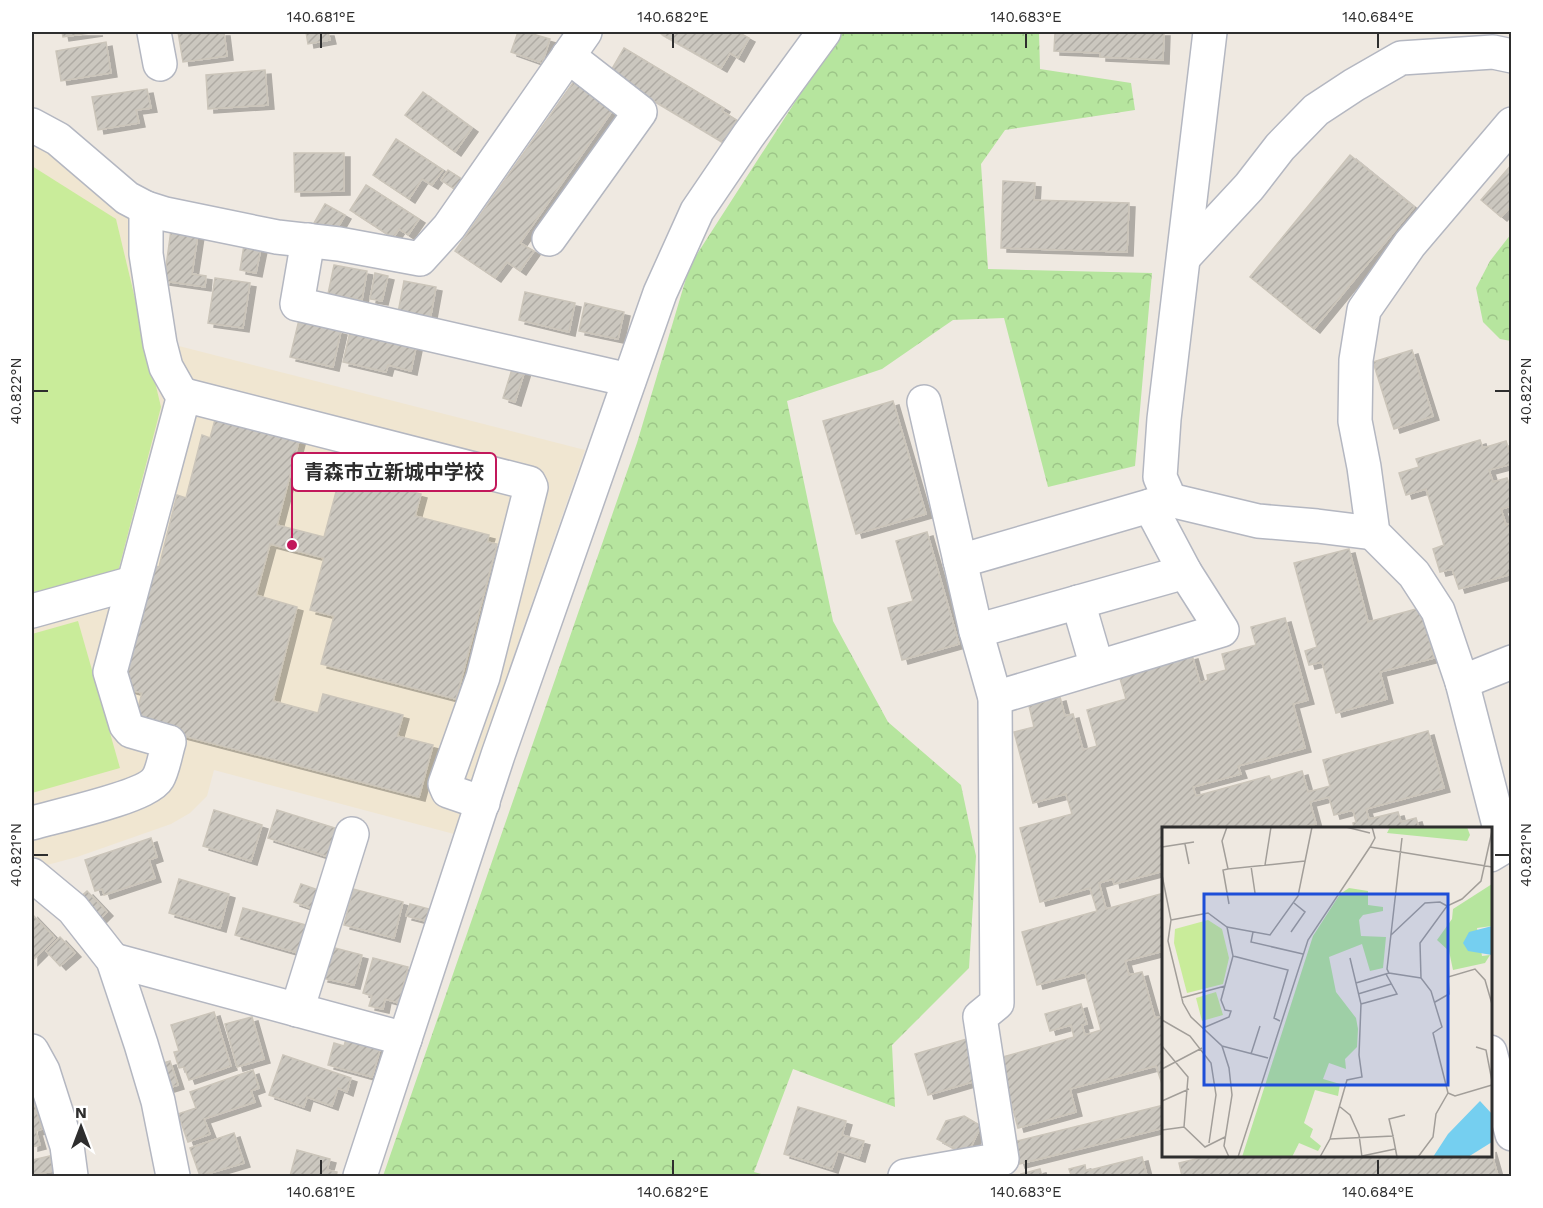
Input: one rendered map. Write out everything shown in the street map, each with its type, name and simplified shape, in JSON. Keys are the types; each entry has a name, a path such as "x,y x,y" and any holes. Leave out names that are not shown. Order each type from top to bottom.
{"street":[{"path":"154,32 160,64"},
{"path":"360,1176 532,657 660,293 697,211 748,136 824,32"},
{"path":"995,698 1222,630 1185,572 1160,503 1164,419 1210,32"},
{"path":"32,125 58,139 127,198 146,208 277,237 339,244 420,259 449,227 577,44 640,112 549,239"},
{"path":"1184,257 1249,187 1294,132 1316,110 1354,85 1401,58 1493,52 1512,56"},
{"path":"1492,854 1500,849 1503,841 1462,682 1438,611 1414,574 1373,533 1355,421 1356,360 1364,310 1410,244 1512,124"},
{"path":"146,208 146,254 160,344 166,367 184,395 529,483 531,487 483,677 445,784 448,791 483,803"},
{"path":"308,240 297,304 629,380"},
{"path":"32,823 127,796 158,779 169,742 131,731 126,725 110,672 184,395"},
{"path":"905,1176 1002,1159 980,1017 997,1003 995,698 976,631 924,402"},
{"path":"960,561 1160,503 1258,521 1373,533"},
{"path":"976,631 1185,572"},
{"path":"32,611 133,583"},
{"path":"1078,602 1097,667"},
{"path":"1462,682 1512,662"},
{"path":"297,1010 352,834"},
{"path":"32,875 73,909 112,960 158,1101 174,1176"},
{"path":"112,960 405,1039"},
{"path":"32,1052 43,1071 67,1146 71,1176"},
{"path":"1492,1056 1512,1134"}],"shaded area":[{"path":"32,143 49,150 134,220 171,344 585,450 519,640 460,824 454,834 214,770 207,796 190,813 171,824 77,857 47,865 32,855"}],"green space":[{"path":"840,32 1039,32 1040,69 1131,83 1135,110 1005,130 981,164 988,269 1152,273 1135,466 1048,487 1004,318 953,320 882,369 787,401 833,621 888,722 961,785 976,856 969,968 892,1045 895,1107 793,1069 754,1172 768,1176 383,1176 637,443 690,265"},
{"path":"32,166 116,219 161,407 118,572 32,593"},
{"path":"1511,234 1511,341 1500,339 1483,322 1476,288 1490,261"},
{"path":"78,621 120,768 32,793 32,634"}],"building":[{"path":"62,32 97,32 63,37"},
{"path":"178,32 224,32 227,56 183,62"},
{"path":"306,32 328,32 330,40 308,44"},
{"path":"518,32 550,39 542,63 511,52"},
{"path":"658,32 738,32 749,38 738,58 730,53 721,68"},
{"path":"1055,32 1164,32 1163,60 1100,57 1100,53 1054,51"},
{"path":"106,42 111,73 61,81 56,51"},
{"path":"624,48 724,108 722,111 738,121 724,143 609,74"},
{"path":"265,70 268,105 208,109 206,75"},
{"path":"577,77 617,104 520,243 534,251 520,271 507,262 495,278 455,251"},
{"path":"147,89 151,108 136,110 139,123 98,130 92,97"},
{"path":"423,92 472,128 455,152 405,115"},
{"path":"396,139 443,170 432,185 422,179 409,199 373,175"},
{"path":"294,153 344,153 344,191 295,192"},
{"path":"1350,155 1414,207 1314,329 1250,277"},
{"path":"1512,164 1512,205 1501,217 1481,200"},
{"path":"448,170 463,180 456,190 441,180"},
{"path":"1003,181 1035,183 1034,200 1129,203 1127,252 1001,248"},
{"path":"366,185 419,219 408,235 399,229 393,238 350,210"},
{"path":"325,204 345,215 334,234 314,223"},
{"path":"171,230 198,234 192,274 206,276 205,287 164,281"},
{"path":"244,245 261,248 256,273 240,270"},
{"path":"334,265 367,271 362,300 328,294"},
{"path":"375,273 388,276 382,301 370,299"},
{"path":"215,278 250,283 243,328 208,323"},
{"path":"404,281 436,287 430,320 398,313"},
{"path":"525,292 575,303 569,332 519,320"},
{"path":"585,303 624,312 618,339 579,331"},
{"path":"299,320 341,331 333,367 290,357"},
{"path":"350,332 416,347 411,371 388,365 386,372 343,362"},
{"path":"1412,350 1433,416 1394,429 1373,362"},
{"path":"513,366 525,370 515,402 503,398"},
{"path":"893,401 926,514 856,534 823,421"},
{"path":"216,416 300,437 277,525 324,537 341,473 421,494 415,516 489,535 487,542 497,544 456,699 321,664 334,616 310,610 324,558 270,544 256,595 297,607 273,701 318,713 323,694 403,715 397,736 433,745 419,797 134,723 142,693 120,687 152,565 159,567 177,495 186,498 202,435 210,438"},
{"path":"1480,440 1483,448 1506,441 1512,460 1512,464 1489,470 1493,482 1507,478 1512,491 1512,506 1501,509 1506,525 1512,523 1512,574 1459,589 1452,569 1440,572 1433,549 1444,545 1426,489 1406,495 1399,473 1419,467 1416,459"},
{"path":"927,532 959,644 902,660 888,608 913,601 896,541"},
{"path":"1349,549 1368,622 1420,608 1434,658 1380,672 1387,699 1336,713 1322,662 1309,665 1305,651 1317,647 1294,563"},
{"path":"1285,618 1308,700 1293,704 1305,748 1238,766 1241,774 1193,787 1196,796 1269,776 1271,780 1302,771 1308,792 1330,786 1323,760 1428,731 1444,788 1366,809 1369,819 1398,812 1401,822 1416,818 1419,827 1354,827 1353,823 1356,822 1353,810 1334,815 1329,797 1310,802 1316,824 1303,827 1162,827 1162,872 1114,884 1113,879 1099,883 1106,909 1162,894 1162,952 1125,961 1129,975 1142,972 1155,1018 1162,1016 1162,1084 1156,1066 1070,1089 1076,1112 1018,1128 999,1058 1074,1037 1071,1025 1050,1031 1045,1014 1081,1004 1087,1024 1082,1025 1085,1035 1101,1030 1085,972 1037,985 1022,932 1097,911 1090,888 1040,902 1020,828 1072,814 1066,794 1033,803 1014,732 1034,727 1029,706 1060,697 1065,716 1073,714 1083,750 1097,746 1087,710 1126,699 1119,675 1192,655 1200,683 1208,680 1207,675 1226,670 1222,654 1256,645 1251,627"},
{"path":"214,810 262,825 251,861 203,846"},
{"path":"277,810 338,829 329,857 268,838"},
{"path":"151,838 157,857 149,860 155,878 104,895 102,889 95,891 85,860"},
{"path":"179,879 229,894 220,928 169,913"},
{"path":"301,884 321,891 314,909 294,902"},
{"path":"353,889 403,902 394,938 344,925"},
{"path":"87,891 107,912 98,921 78,899"},
{"path":"410,904 429,909 426,921 406,916"},
{"path":"243,908 306,925 298,953 235,935"},
{"path":"32,914 55,938 32,961"},
{"path":"60,937 75,953 60,966 46,951"},
{"path":"331,947 362,955 354,985 322,978"},
{"path":"373,958 408,967 399,1003 385,999 383,1009 369,1006 372,996 363,993"},
{"path":"214,1012 231,1066 189,1080 184,1067 179,1068 174,1052 179,1051 171,1025"},
{"path":"252,1017 264,1059 237,1067 225,1024"},
{"path":"347,1036 381,1046 372,1077 328,1065 334,1043 344,1046"},
{"path":"967,1039 979,1080 928,1095 915,1054"},
{"path":"283,1055 351,1078 347,1092 338,1088 332,1106 307,1097 304,1107 269,1095"},
{"path":"170,1061 178,1085 165,1089 157,1065"},
{"path":"253,1070 259,1088 251,1091 255,1102 204,1119 210,1134 188,1142 178,1114 196,1108 190,1092"},
{"path":"33,1098 42,1129 36,1131 40,1145 32,1147"},
{"path":"1162,1105 1162,1128 1019,1164 1013,1142"},
{"path":"798,1107 846,1121 842,1135 864,1141 859,1158 838,1151 832,1169 784,1154"},
{"path":"964,1116 981,1126 967,1155 937,1139 946,1121"},
{"path":"234,1133 244,1163 200,1176 190,1148"},
{"path":"297,1150 330,1159 327,1170 337,1172 336,1176 290,1176"},
{"path":"1492,1155 1498,1176 1182,1176 1179,1163 1204,1157 1492,1157"},
{"path":"50,1156 53,1171 33,1175 32,1160"},
{"path":"1142,1157 1147,1176 1063,1176 1071,1175 1069,1169 1085,1165 1086,1171"},
{"path":"1040,1169 1042,1176 1022,1176 1021,1174"}],"place":[{"name":"青森市立新城中学校","path":"292,545"}]}
